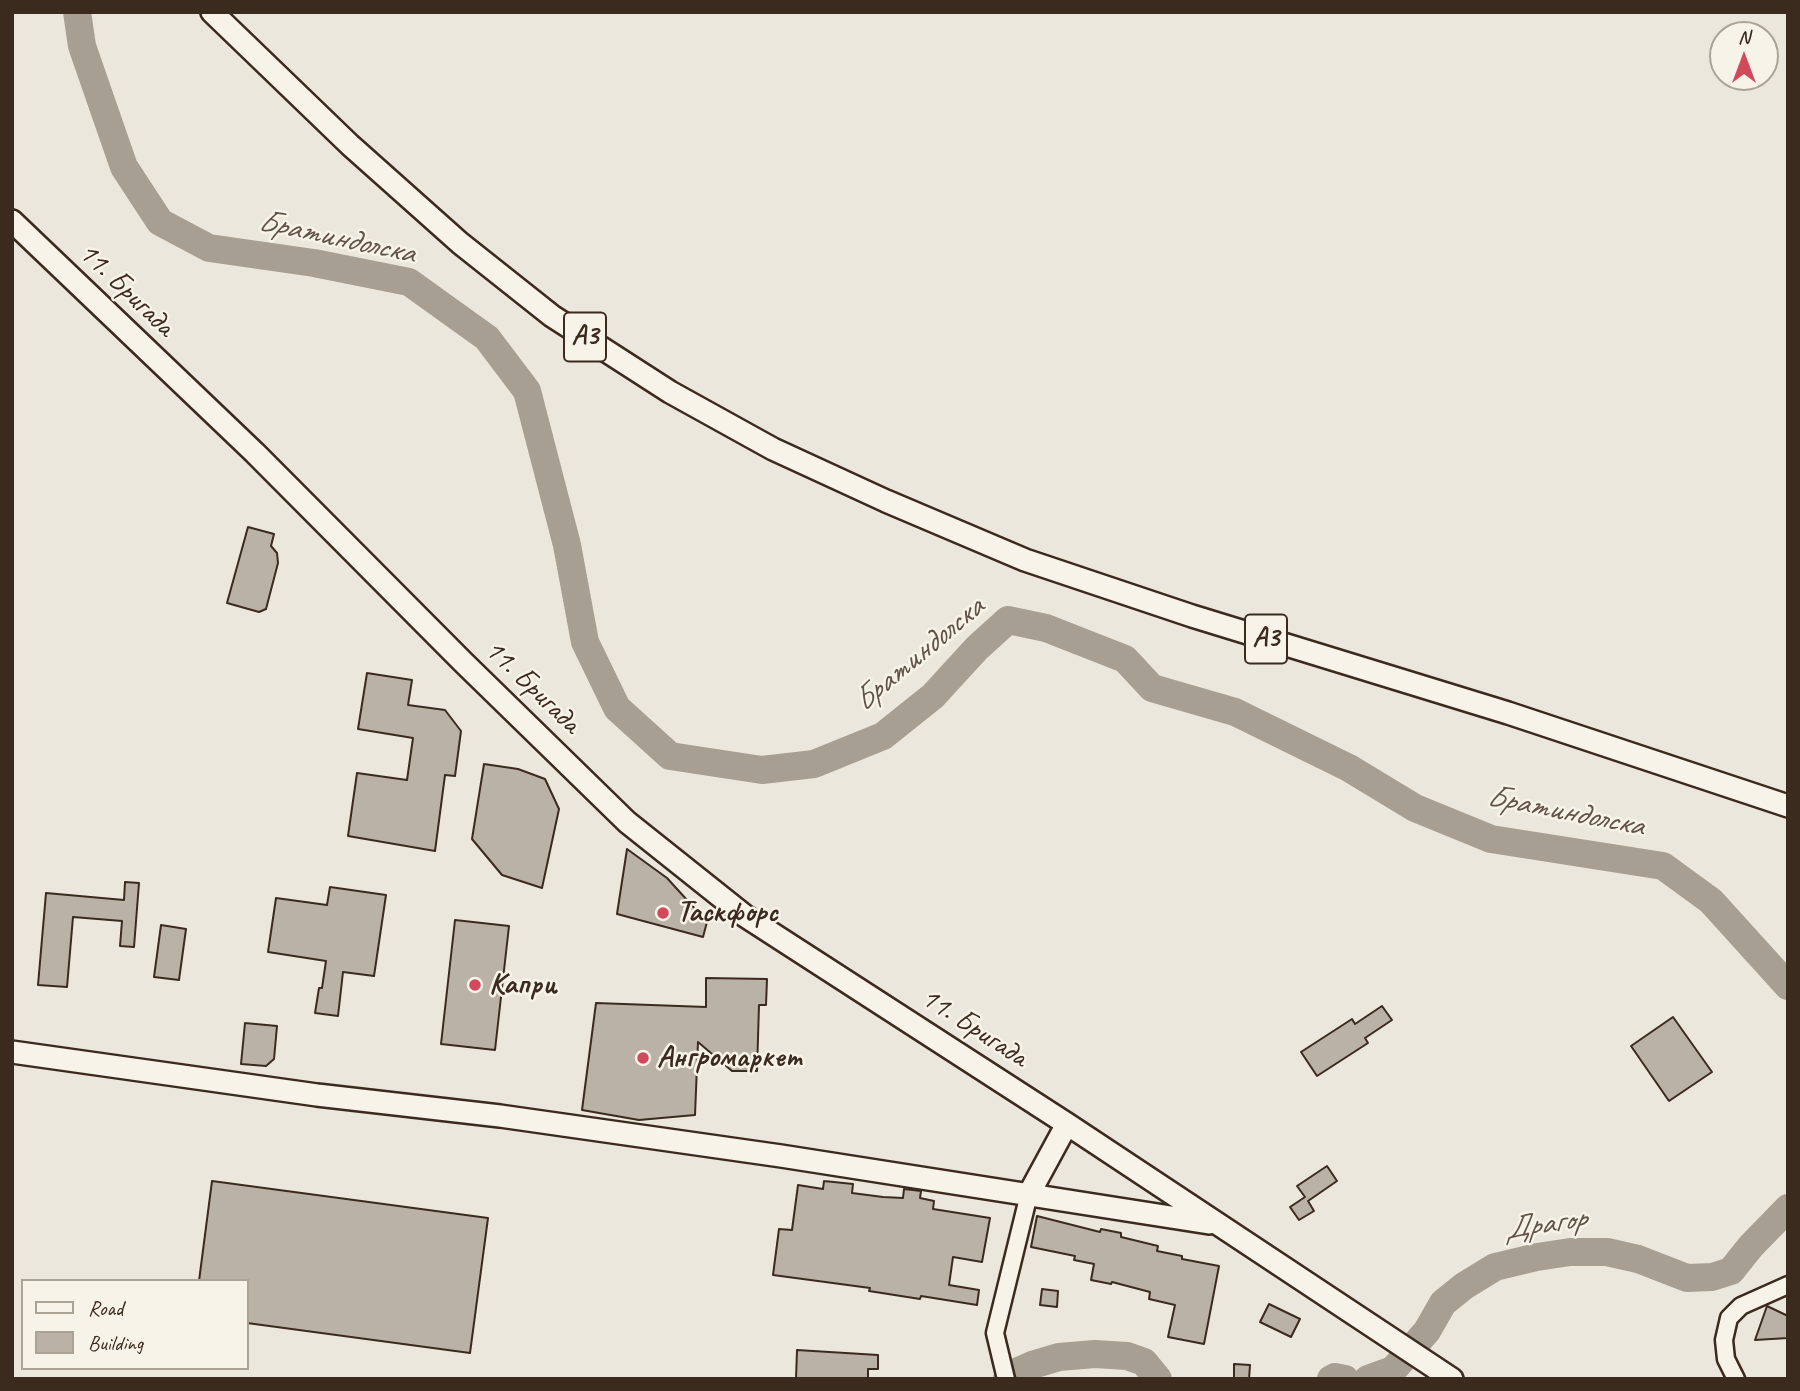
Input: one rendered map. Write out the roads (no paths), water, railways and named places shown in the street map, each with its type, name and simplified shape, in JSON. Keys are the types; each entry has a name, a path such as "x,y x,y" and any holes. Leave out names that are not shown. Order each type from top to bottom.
{"main road":[{"name":"A3","path":"212,12 350,145 460,243 552,316 670,392 774,449 886,501 1025,560 1192,616 1508,713 1788,806"},
{"name":"11. Бригада","path":"12,221 255,453 627,822 745,916 1067,1124 1452,1379"},
{"name":"11. Бригада","path":"12,1052 317,1095 514,1118 1221,1225"},
{"path":"1029,1194 1067,1124"}],"street":[{"path":"1006,1379 995,1333 1029,1194"},
{"path":"1736,1379 1726,1359 1724,1340 1729,1318 1741,1306 1788,1285"}],"waterway":[{"name":"Братиндолска","path":"77,12 82,46 124,167 160,222 209,248 314,263 409,282 487,338 527,391 567,545 585,642 617,708 670,756 762,770 814,764 883,736 933,696 977,648 1008,620 1046,628 1125,659 1152,688 1235,712 1349,768 1415,808 1491,839 1663,866 1711,901 1788,986"},
{"name":"Драгор","path":"1368,1379 1393,1370 1427,1331 1443,1303 1495,1267 1570,1252 1607,1252 1638,1259 1687,1278 1712,1277 1731,1271 1788,1208"},
{"name":"Драгор","path":"1007,1379 1009,1375 1032,1365 1059,1357 1095,1354 1127,1356 1144,1362 1158,1379"},
{"name":"Драгор","path":"1331,1379 1345,1379"}],"place":[{"name":"Таскфорс","path":"663,913"},
{"name":"Капри","path":"475,985"},
{"name":"Ангромаркет","path":"643,1058"}]}
